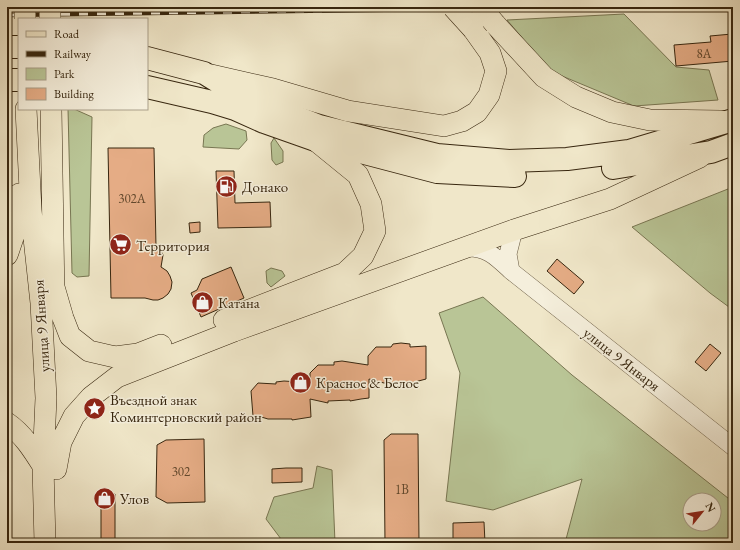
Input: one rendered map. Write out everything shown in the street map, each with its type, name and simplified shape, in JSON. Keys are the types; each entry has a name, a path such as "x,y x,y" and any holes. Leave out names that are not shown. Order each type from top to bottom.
{"highway":[{"path":"7,47 18,47"},
{"path":"148,58 204,73 238,94 320,126 437,155 509,161 567,160 629,151 731,121"},
{"path":"7,80 18,80"},
{"path":"148,87 212,102 235,109 264,122 315,140 437,172 512,176 579,172 711,152 733,144"}],"main road":[{"path":"24,7 25,18"},
{"path":"50,7 50,18"},
{"path":"204,73 273,89 348,111 444,126 462,121 477,112 489,95 496,71 490,53 473,29 453,7"},
{"path":"481,7 544,77 576,97 612,112 650,120 731,121"},
{"path":"51,110 54,287 70,336 88,351 115,357 138,354 345,273 363,256 375,231 371,204 358,175 315,140"},
{"path":"7,255 13,241 18,222 20,187 19,134 26,112"},
{"name":"улица 9 Января","path":"26,112 31,210 41,303 50,468 58,543"},
{"path":"7,423 22,435 50,468 74,416 91,397 117,377 234,331 514,230 610,199 711,152"},
{"name":"улица 9 Января","path":"45,543 50,468 56,437 59,396 54,287"}],"street":[{"path":"511,271 508,254 514,230"},
{"name":"улица 9 Января","path":"466,248 477,248 498,258 511,271 733,447"}],"green space":[{"path":"624,14 676,67 709,70 718,100 634,106 550,71 507,20"},
{"path":"68,110 76,110 92,117 89,276 77,277 72,273"},
{"path":"226,124 246,131 247,140 239,149 203,147 204,135 213,128"},
{"path":"274,138 283,151 283,162 276,165 272,160 271,143"},
{"path":"733,187 733,310 710,293 632,227"},
{"path":"271,268 282,271 285,276 271,287 267,283 266,271"},
{"path":"483,297 572,375 720,492 682,492 682,532 722,532 722,493 733,502 732,543 565,543 582,479 493,510 446,501 460,373 439,313"},
{"path":"317,466 332,470 335,543 284,543 266,519 274,497 313,488"}],"building":[{"path":"732,34 733,61 676,66 674,45 711,42 710,36"},
{"path":"108,148 154,148 156,247 160,249 163,255 161,267 167,271 172,282 171,289 168,294 158,300 145,298 111,298"},
{"name":"Донако","path":"216,171 234,171 235,203 270,202 271,227 218,228"},
{"path":"200,222 200,232 190,233 189,223"},
{"path":"557,259 584,282 574,294 547,271"},
{"path":"231,267 244,298 201,317 191,293 197,290 202,279"},
{"path":"393,344 410,344 410,347 426,346 426,379 411,383 384,383 369,379 369,398 350,401 328,401 328,403 310,399 311,417 292,420 268,419 253,416 251,391 258,383 276,384 276,382 284,381 310,382 310,373 318,365 334,365 334,362 342,361 368,365 368,356 376,347 391,347"},
{"path":"710,344 721,353 706,371 695,362"},
{"path":"391,434 418,434 419,543 385,543 384,440"},
{"path":"204,439 205,502 167,503 156,497 157,445 166,440"},
{"path":"302,468 302,482 272,483 272,469"},
{"path":"101,494 115,494 115,543 101,543"},
{"path":"484,522 485,543 453,543 453,523"}],"railway":[{"path":"7,15 712,7"}],"place":[{"name":"Донако","path":"226,186"},
{"name":"Территория","path":"121,245"},
{"name":"Катана","path":"203,302"},
{"name":"Красное & Белое","path":"300,382"},
{"name":"Въездной знак Коминтерновский район","path":"94,408"},
{"name":"Улов","path":"104,498"}]}
